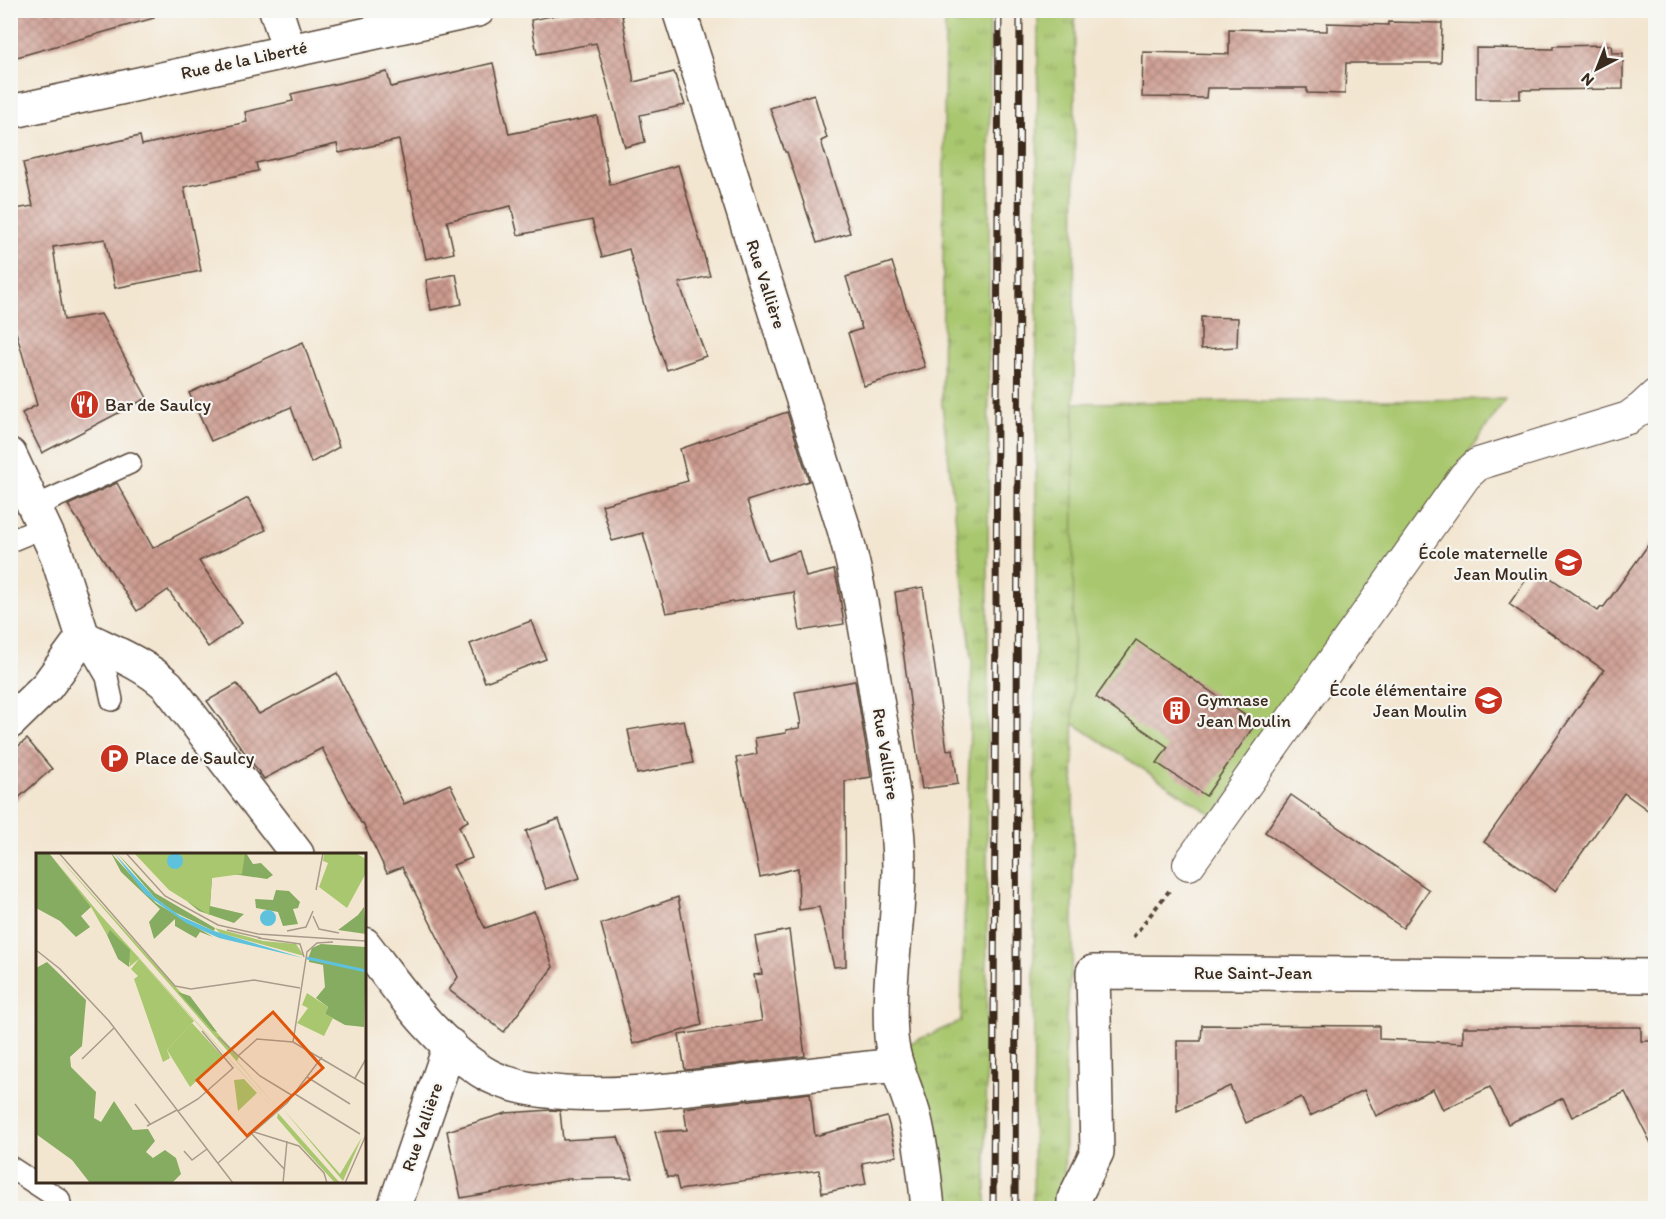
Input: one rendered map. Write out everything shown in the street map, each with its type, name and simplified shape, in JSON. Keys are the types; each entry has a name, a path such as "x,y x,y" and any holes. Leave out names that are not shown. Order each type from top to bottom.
{"street":[{"path":"276,10 289,50"},
{"name":"Rue de la Liberté","path":"10,112 478,10"},
{"name":"Rue Vallière","path":"679,10 844,529 859,588 892,788 898,841 899,869 890,1021 891,1039 896,1065 914,1118 921,1149 928,1209"},
{"path":"1190,864 1465,476 1478,464 1628,418 1656,395"},
{"path":"10,454 56,553 83,637 139,665 168,686 295,853"},
{"path":"10,722 47,686 83,637"},
{"path":"366,947 418,1013 450,1045 482,1072 514,1085 575,1093 681,1089 896,1065"},
{"path":"1074,1209 1074,1199 1096,1152 1093,972 1107,972"},
{"name":"Rue Saint-Jean","path":"1107,972 1656,976"},
{"name":"Rue Vallière","path":"394,1209 450,1045"}],"lane":[{"path":"10,541 39,517 130,463"},
{"path":"83,637 107,677 112,700"},
{"path":"10,1167 59,1199 61,1209"}],"path":[{"path":"1107,972 1190,864"}],"green space":[{"path":"1075,10 1073,956 1066,1015 1064,1208 1033,1208 1038,11"},
{"path":"945,11 990,11 986,1208 940,1208 908,1044 961,1021 972,660 942,404"},
{"path":"1506,399 1214,816 1073,723 1074,403"}],"building":[{"path":"10,10 153,10 154,18 10,59"},
{"path":"582,10 621,10 634,82 674,72 685,105 640,115 645,142 625,147 596,43 537,54 531,20"},
{"path":"1388,22 1442,23 1441,63 1346,63 1345,94 1307,93 1307,88 1207,88 1206,98 1142,97 1143,52 1229,54 1229,29 1327,31 1327,23 1388,25"},
{"path":"1611,45 1612,53 1623,53 1623,89 1520,90 1520,99 1476,99 1476,48 1553,49 1553,46"},
{"path":"493,63 509,134 597,116 610,185 678,165 710,276 679,283 706,356 667,370 648,320 629,249 602,257 592,220 518,235 511,206 447,221 454,253 426,259 399,140 339,153 337,144 256,163 258,171 184,187 201,271 115,288 105,239 53,247 64,320 101,314 147,398 42,453 22,413 37,405 10,311 10,210 33,206 23,163 140,136 142,145 247,122 245,112 293,101 291,94 387,72 391,87"},
{"path":"814,94 827,138 821,141 850,233 817,243 770,108"},
{"path":"892,262 925,367 864,386 848,333 862,329 846,277"},
{"path":"456,274 462,304 431,310 426,280"},
{"path":"1201,317 1238,318 1237,347 1201,349"},
{"path":"303,342 339,447 311,463 291,407 211,441 189,393"},
{"path":"787,412 809,481 747,501 768,561 799,551 806,577 834,570 844,624 800,631 794,592 666,613 643,533 612,541 602,505 688,481 680,449"},
{"path":"117,483 153,548 248,498 266,530 199,561 242,623 208,647 168,590 137,611 68,505"},
{"path":"1656,534 1656,816 1624,793 1555,891 1484,842 1604,670 1509,604 1535,567 1598,611 1601,607 1603,608"},
{"path":"923,587 947,750 953,749 958,784 922,789 895,592"},
{"path":"531,621 546,659 485,682 470,644"},
{"name":"Gymnase Jean Moulin","path":"1136,640 1256,723 1206,796 1157,763 1168,747 1096,697"},
{"path":"337,673 404,804 450,784 468,821 459,826 472,858 453,865 485,928 534,911 553,967 504,1032 449,990 458,977 402,867 387,873 322,748 264,779 207,701 237,684 259,714"},
{"path":"855,681 871,777 845,781 846,966 834,967 819,907 799,910 798,868 760,877 736,758 757,754 755,738 786,733 786,730 800,728 795,692"},
{"path":"684,720 693,763 637,774 628,730"},
{"path":"27,739 52,769 10,805 10,753"},
{"path":"1291,795 1429,890 1403,928 1265,832"},
{"path":"559,819 580,878 546,889 526,831"},
{"path":"678,897 702,1025 633,1044 601,924"},
{"path":"789,930 805,1056 685,1070 679,1035 762,1021 754,975 762,974 755,937"},
{"path":"1202,1025 1379,1026 1379,1039 1463,1043 1463,1027 1641,1027 1641,1041 1656,1041 1656,1153 1625,1092 1572,1117 1563,1098 1508,1124 1490,1087 1443,1110 1433,1089 1376,1116 1364,1090 1310,1116 1301,1097 1246,1123 1230,1086 1177,1111 1177,1041 1201,1041"},
{"path":"810,1093 815,1136 887,1117 897,1156 862,1163 866,1184 822,1193 819,1170 679,1190 676,1177 667,1177 655,1132 687,1130 684,1108"},
{"path":"560,1111 563,1140 618,1137 633,1178 567,1179 461,1198 447,1131 506,1113"}],"railway":[{"path":"993,1208 999,10"},
{"path":"1015,1208 1020,10"}],"place":[{"name":"Bar de Saulcy","path":"84,405"},
{"name":"École maternelle Jean Moulin","path":"1569,563"},
{"name":"École élémentaire Jean Moulin","path":"1488,700"},
{"name":"Gymnase Jean Moulin","path":"1176,710"},
{"name":"Place de Saulcy","path":"114,758"}]}
